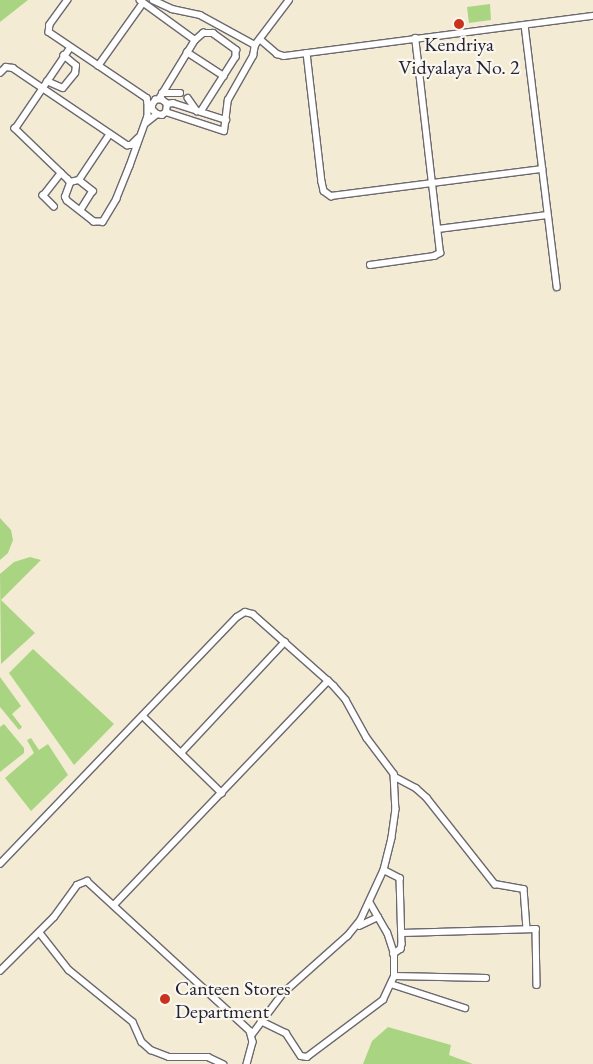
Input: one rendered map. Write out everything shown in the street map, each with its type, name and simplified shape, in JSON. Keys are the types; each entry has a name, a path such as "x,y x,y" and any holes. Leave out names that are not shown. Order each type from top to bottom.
{"street":[{"path":"68,0 48,31 70,48 153,101 173,104 226,120"},
{"path":"152,0 172,9 200,15 255,46"},
{"path":"153,111 162,114 166,112 224,131 228,100 253,56 255,46 289,0"},
{"path":"98,66 142,2 195,40"},
{"path":"260,39 280,56 593,16"},
{"path":"525,25 557,287"},
{"path":"70,182 65,199 98,222 103,222 117,199 141,134 153,111 153,101 162,93 195,40 204,33 213,33 236,50 236,57 199,112"},
{"path":"370,265 438,256 440,250 415,38"},
{"path":"70,48 14,129 70,182"},
{"path":"188,52 224,76"},
{"path":"307,52 322,182 327,194 336,196 542,169"},
{"path":"47,81 63,88 76,73 76,66 64,56"},
{"path":"0,73 6,67 13,68 109,135 131,146 141,134"},
{"path":"162,93 180,93"},
{"path":"188,98 199,112"},
{"path":"166,112 167,104"},
{"path":"146,123 153,111"},
{"path":"70,182 79,180 109,135"},
{"path":"54,207 43,196 60,173"},
{"path":"79,180 93,192 81,210"},
{"path":"438,229 548,214"},
{"path":"0,864 144,717 241,614 246,612 253,614 285,642 346,700 367,738 392,769 395,777 396,817 384,870 370,904 357,927"},
{"path":"181,754 285,642"},
{"path":"114,906 328,681"},
{"path":"144,717 222,793"},
{"path":"395,777 416,788 427,798 495,884 524,888 527,929"},
{"path":"384,870 400,878 402,947 394,954"},
{"path":"0,971 60,912 77,885 84,881 90,882 253,1034"},
{"path":"261,1022 286,1033 301,1056 307,1057 383,1000 394,976 394,954 387,933 370,904"},
{"path":"247,1064 253,1042 253,1034 283,994 357,927 378,917"},
{"path":"402,933 527,929 538,931 537,985"},
{"path":"40,933 69,970 132,1022 142,1042 151,1050 162,1056 208,1057 223,1064"},
{"path":"394,976 486,978"},
{"path":"391,984 465,1008"}],"green space":[{"path":"0,0 28,0 0,22"},
{"path":"490,4 491,20 469,23 467,7"},
{"path":"0,518 11,530 13,540 8,553 0,560"},
{"path":"30,557 41,560 1,600 35,633 1,664 0,574 14,562"},
{"path":"33,649 114,724 74,765 9,673"},
{"path":"0,677 21,706 12,714 22,727 19,730 0,707"},
{"path":"4,724 24,748 24,753 0,772 0,727"},
{"path":"31,738 39,750 48,744 68,775 31,811 5,778 34,753 27,740"},
{"path":"388,1027 451,1045 449,1055 473,1064 363,1064 372,1041"}],"place":[{"name":"Kendriya Vidyalaya No. 2","path":"459,24"},
{"name":"Canteen Stores Department","path":"165,999"}]}
